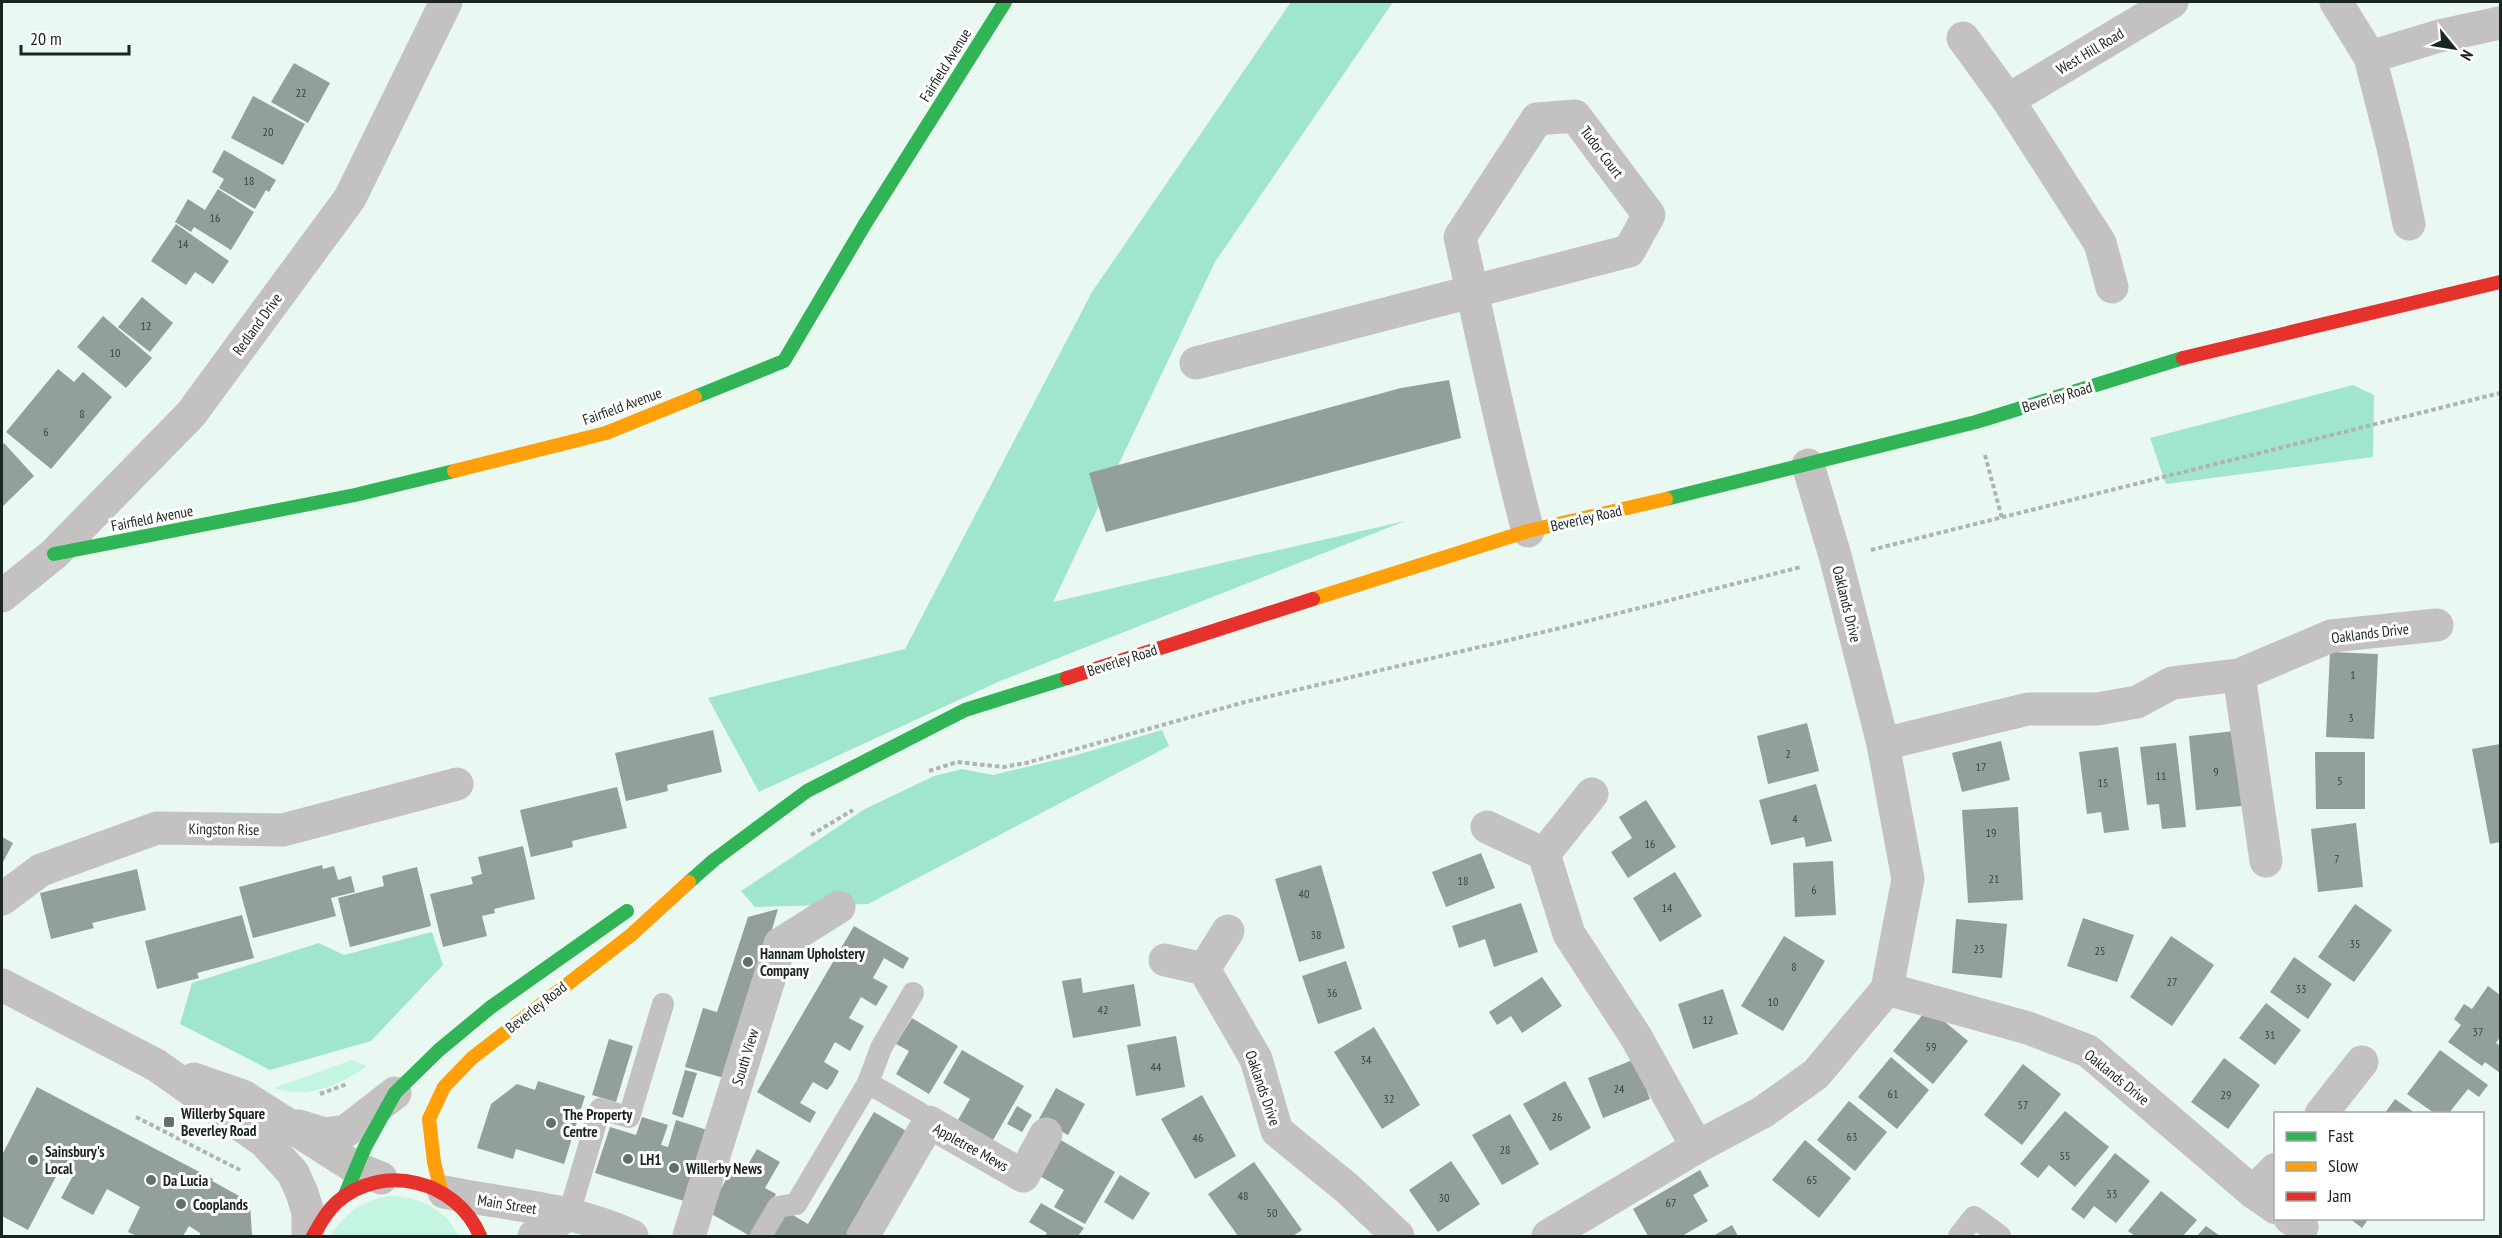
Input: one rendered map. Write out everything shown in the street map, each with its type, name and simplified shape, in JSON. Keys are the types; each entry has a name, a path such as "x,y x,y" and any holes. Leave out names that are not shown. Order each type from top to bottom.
{"main road":[{"name":"Fairfield Avenue","path":"54,554 355,495 606,432 784,361 865,224 1005,2"},
{"name":"Beverley Road","path":"442,1191 434,1162 429,1119 444,1087 472,1058 631,935 714,860 807,791 965,710 1528,531 1808,465 1976,422 2198,354 2500,282"},
{"name":"Beverley Road","path":"658,892 714,860"},
{"name":"Beverley Road","path":"362,1181 365,1147 394,1093 439,1050 490,1008 639,902"},
{"path":"310,1236 329,1209 362,1181 405,1179 442,1191 464,1208 480,1236"}],"street":[{"name":"Redland Drive","path":"2,596 54,554 191,414 350,198 446,2"},
{"name":"West Hill Road","path":"2008,100 2172,2"},
{"path":"2336,2 2370,57 2393,147 2409,224"},
{"path":"2370,57 2439,36 2500,23"},
{"path":"1963,38 2008,100 2100,243 2112,287"},
{"name":"Tudor Court","path":"1196,363 1473,292 1629,251 1649,215 1575,116 1537,119 1460,237 1473,292 1487,365 1528,531"},
{"name":"Oaklands Drive","path":"1566,1231 1697,1147 1763,1112 1816,1074 1887,988 1908,879 1883,744 1836,559 1808,465"},
{"name":"Oaklands Drive","path":"1883,744 2028,709 2097,709 2137,702 2172,683 2239,675 2331,636 2437,625"},
{"path":"2239,675 2266,861"},
{"name":"Kingston Rise","path":"2,899 42,870 157,828 283,830 457,784"},
{"path":"1544,854 1592,794"},
{"path":"1487,827 1544,854 1569,934 1636,1037 1697,1147"},
{"name":"South View","path":"689,1236 780,944 839,907"},
{"path":"1165,960 1204,969 1228,931"},
{"name":"Oaklands Drive","path":"1204,969 1256,1059 1277,1131 1348,1189 1398,1236"},
{"name":"Beverley Road","path":"2,985 156,1065 265,1142 293,1173 308,1212 310,1236"},
{"name":"Oaklands Drive","path":"1887,988 2028,1028 2088,1051 2264,1200 2274,1174"},
{"path":"2322,1112 2362,1062"},
{"name":"Beverley Road","path":"156,1065 243,1096 288,1123 362,1181"},
{"name":"Beverley Road","path":"288,1123 326,1134 346,1131 394,1093"},
{"name":"Appletree Mews","path":"863,1236 929,1122 1023,1176 1046,1134"},
{"name":"Main Street","path":"442,1191 569,1214 615,1228 632,1236"},
{"name":"Main Street","path":"534,1236 569,1214"}],"lane":[{"path":"760,1236 778,1207 796,1204 868,1083 880,1048 913,993"},
{"path":"569,1214 600,1109 629,1117 663,1004"},
{"path":"868,1083 920,1113"},
{"path":"1959,1236 1974,1217 2000,1236"}],"path":[{"path":"1864,552 2500,393"},
{"path":"1976,422 2002,518"},
{"path":"919,775 957,762 1003,766 1063,754 1152,726 1245,702 1552,630 1809,565"},
{"path":"804,839 861,805"},
{"path":"136,1117 246,1173"}],"green space":[{"path":"1291,2 1393,2 1215,262 1053,602 1405,521 1000,681 759,792 708,698 905,649 1092,292"},
{"path":"2353,385 2374,395 2373,457 2166,484 2150,438"},
{"path":"1162,730 1169,746 868,904 755,907 741,891 865,809 934,776 962,769 993,775 1073,756"},
{"path":"432,932 443,965 371,1041 270,1070 180,1024 192,983 319,943 344,955"},
{"path":"352,1060 367,1066 323,1089 299,1092 274,1088"},
{"path":"389,1196 410,1198 439,1211 458,1236 330,1236 355,1209 370,1201"}],"building":[{"path":"294,63 330,83 308,123 271,102"},
{"path":"253,96 305,124 283,165 231,138"},
{"path":"224,150 276,180 269,192 266,190 255,209 219,188 224,179 212,172"},
{"path":"218,189 254,212 231,250 194,227 191,232 175,222 188,199 205,210"},
{"path":"176,224 229,261 213,284 195,272 186,285 151,261"},
{"path":"142,297 173,323 150,352 118,327"},
{"path":"103,316 152,358 126,388 77,347"},
{"path":"58,369 74,382 83,372 112,397 51,469 6,432"},
{"path":"1449,380 1461,438 1106,532 1089,473 1401,388"},
{"path":"4,443 34,476 2,507 2,446"},
{"path":"2330,652 2378,654 2374,739 2326,737"},
{"path":"1807,723 1819,771 1768,784 1757,736"},
{"path":"713,730 722,772 667,785 668,791 626,801 615,753"},
{"path":"2235,731 2242,806 2196,810 2189,736"},
{"path":"2001,741 2010,780 1962,792 1952,753"},
{"path":"2176,743 2186,827 2162,829 2159,804 2147,805 2140,747"},
{"path":"2500,744 2500,842 2490,844 2472,749"},
{"path":"2118,747 2129,830 2104,833 2101,812 2087,814 2079,752"},
{"path":"2315,752 2365,752 2365,809 2316,809"},
{"path":"1816,784 1832,841 1806,847 1804,837 1771,845 1759,800"},
{"path":"617,787 627,828 572,841 573,847 531,857 520,810"},
{"path":"1646,800 1676,847 1628,878 1611,852 1632,838 1619,817"},
{"path":"2018,807 2023,900 1968,903 1962,810"},
{"path":"2356,823 2363,887 2318,892 2311,829"},
{"path":"2,837 13,843 2,864"},
{"path":"523,846 535,899 494,909 495,913 482,916 487,936 443,947 430,894 473,884 471,877 482,874 478,857"},
{"path":"1481,853 1495,888 1446,907 1432,872"},
{"path":"1833,861 1836,915 1795,917 1793,863"},
{"path":"322,865 323,869 334,866 338,880 351,876 355,892 331,898 336,916 253,938 239,887"},
{"path":"1321,865 1345,948 1299,962 1275,879"},
{"path":"417,867 431,926 350,947 338,898 384,886 382,876"},
{"path":"137,869 146,910 92,923 94,928 51,939 40,893"},
{"path":"1675,872 1702,916 1660,942 1633,898"},
{"path":"1521,903 1538,952 1494,967 1485,939 1459,948 1452,926"},
{"path":"2355,904 2392,930 2354,982 2318,957"},
{"name":"Hannam Upholstery Company","path":"778,909 728,1079 685,1067 703,1008 717,1012 748,917"},
{"path":"242,915 254,958 197,973 199,978 157,989 145,941"},
{"path":"2083,918 2134,935 2117,982 2067,966"},
{"path":"1956,919 2007,924 2002,978 1952,973"},
{"path":"854,926 909,958 903,969 884,958 873,978 888,986 876,1006 861,997 849,1018 864,1026 850,1051 835,1042 824,1062 839,1071 832,1084 827,1090 813,1082 800,1103 816,1112 810,1123 757,1092"},
{"path":"1784,936 1825,961 1783,1031 1741,1006"},
{"path":"2171,936 2214,965 2172,1026 2130,997"},
{"path":"2294,957 2332,984 2308,1019 2270,992"},
{"path":"1346,961 1362,1009 1318,1024 1302,976"},
{"path":"1542,977 1562,1006 1522,1033 1511,1016 1497,1025 1489,1012"},
{"path":"1081,978 1083,993 1134,984 1141,1026 1073,1038 1062,981"},
{"path":"2488,986 2500,995 2500,1037 2496,1043 2500,1046 2500,1073 2485,1062 2482,1066 2448,1042 2461,1025 2454,1019 2464,1004 2472,1009"},
{"path":"1723,989 1738,1034 1693,1049 1678,1004"},
{"path":"2266,1003 2301,1030 2275,1065 2239,1038"},
{"path":"1928,1008 1968,1041 1933,1084 1893,1051"},
{"path":"912,1018 958,1046 929,1094 896,1074 909,1051 896,1044"},
{"path":"1374,1027 1420,1105 1382,1129 1334,1052"},
{"path":"1176,1036 1185,1087 1136,1096 1127,1045"},
{"path":"609,1039 633,1046 616,1102 592,1095"},
{"path":"962,1050 1024,1086 993,1140 958,1120 970,1099 943,1083"},
{"path":"2440,1050 2488,1085 2479,1097 2468,1089 2450,1112 2433,1112 2407,1094"},
{"path":"1891,1057 1929,1090 1897,1129 1858,1097"},
{"path":"2224,1058 2260,1085 2228,1129 2191,1102"},
{"path":"1635,1059 1650,1099 1603,1118 1588,1078"},
{"path":"2023,1064 2061,1094 2022,1145 1984,1115"},
{"path":"685,1070 697,1073 683,1118 672,1114"},
{"path":"538,1081 585,1096 564,1164 516,1149 513,1159 477,1148 491,1104 517,1084 535,1090"},
{"path":"1565,1081 1591,1128 1550,1151 1523,1104"},
{"path":"37,1087 213,1179 212,1181 250,1202 252,1236 200,1236 200,1233 189,1226 183,1236 137,1236 128,1232 140,1207 107,1189 93,1215 61,1198 75,1172 62,1165 28,1230 2,1216 2,1155"},
{"path":"1056,1088 1085,1104 1068,1135 1039,1119"},
{"path":"1202,1095 1236,1156 1195,1179 1161,1119"},
{"path":"2395,1099 2414,1112 2386,1112"},
{"path":"1849,1101 1887,1132 1855,1171 1817,1140"},
{"path":"1017,1106 1032,1115 1022,1132 1007,1124"},
{"path":"2065,1111 2109,1147 2075,1187 2049,1165 2038,1178 2020,1164"},
{"path":"874,1112 908,1132 850,1236 770,1236 786,1211 808,1224"},
{"path":"1510,1114 1539,1164 1502,1185 1472,1135"},
{"path":"642,1117 668,1125 661,1145 668,1147 676,1120 707,1130 684,1201 595,1173 610,1127 636,1135"},
{"path":"1059,1139 1115,1172 1085,1224 1054,1207 1064,1190 1038,1175"},
{"path":"1805,1140 1851,1178 1819,1218 1772,1180"},
{"path":"757,1149 780,1162 765,1188 776,1194 750,1236 708,1212 732,1169 742,1175"},
{"path":"2115,1153 2150,1181 2116,1223 2094,1206 2084,1219 2071,1209"},
{"path":"1451,1161 1480,1204 1438,1232 1409,1190"},
{"path":"1254,1162 1302,1230 1293,1236 1238,1236 1208,1194"},
{"path":"1700,1170 1709,1186 1693,1195 1708,1221 1682,1236 1648,1236 1633,1209"},
{"path":"1120,1175 1150,1193 1133,1220 1104,1202"},
{"path":"2161,1191 2197,1220 2183,1236 2135,1236 2128,1231"},
{"path":"1041,1203 1084,1228 1078,1236 1045,1236 1047,1233 1029,1222"},
{"path":"2352,1220 2368,1220 2362,1228"},
{"path":"1732,1225 1738,1236 1713,1236"},
{"path":"2206,1226 2220,1236 2197,1236"}],"traffic: fast":[{"path":"695,397 784,361 865,224 1005,2"},
{"path":"1666,499 1976,422 2183,358"},
{"path":"54,554 355,495 454,471"},
{"path":"689,882 714,860 807,791 965,710 1067,678"},
{"path":"345,1195 365,1147 395,1093 439,1050 491,1007 627,911"}],"traffic: slow":[{"path":"454,471 606,433 695,397"},
{"path":"1313,599 1528,531 1666,499"},
{"path":"441,1191 434,1162 429,1119 444,1087 472,1058 631,935 689,882"}],"traffic: jam":[{"path":"2183,358 2500,282"},
{"path":"1067,678 1313,599"},
{"path":"313,1236 337,1202 355,1190 375,1183 396,1180 417,1183 437,1190 454,1201 469,1217 480,1236"}],"place":[{"name":"Hannam Upholstery Company","path":"748,962"},
{"name":"Willerby Square Beverley Road","path":"169,1122"},
{"name":"The Property Centre","path":"551,1123"},
{"name":"LH1","path":"628,1159"},
{"name":"Sainsbury's Local","path":"33,1160"},
{"name":"Willerby News","path":"674,1168"},
{"name":"Da Lucia","path":"151,1180"},
{"name":"Cooplands","path":"181,1204"}]}
